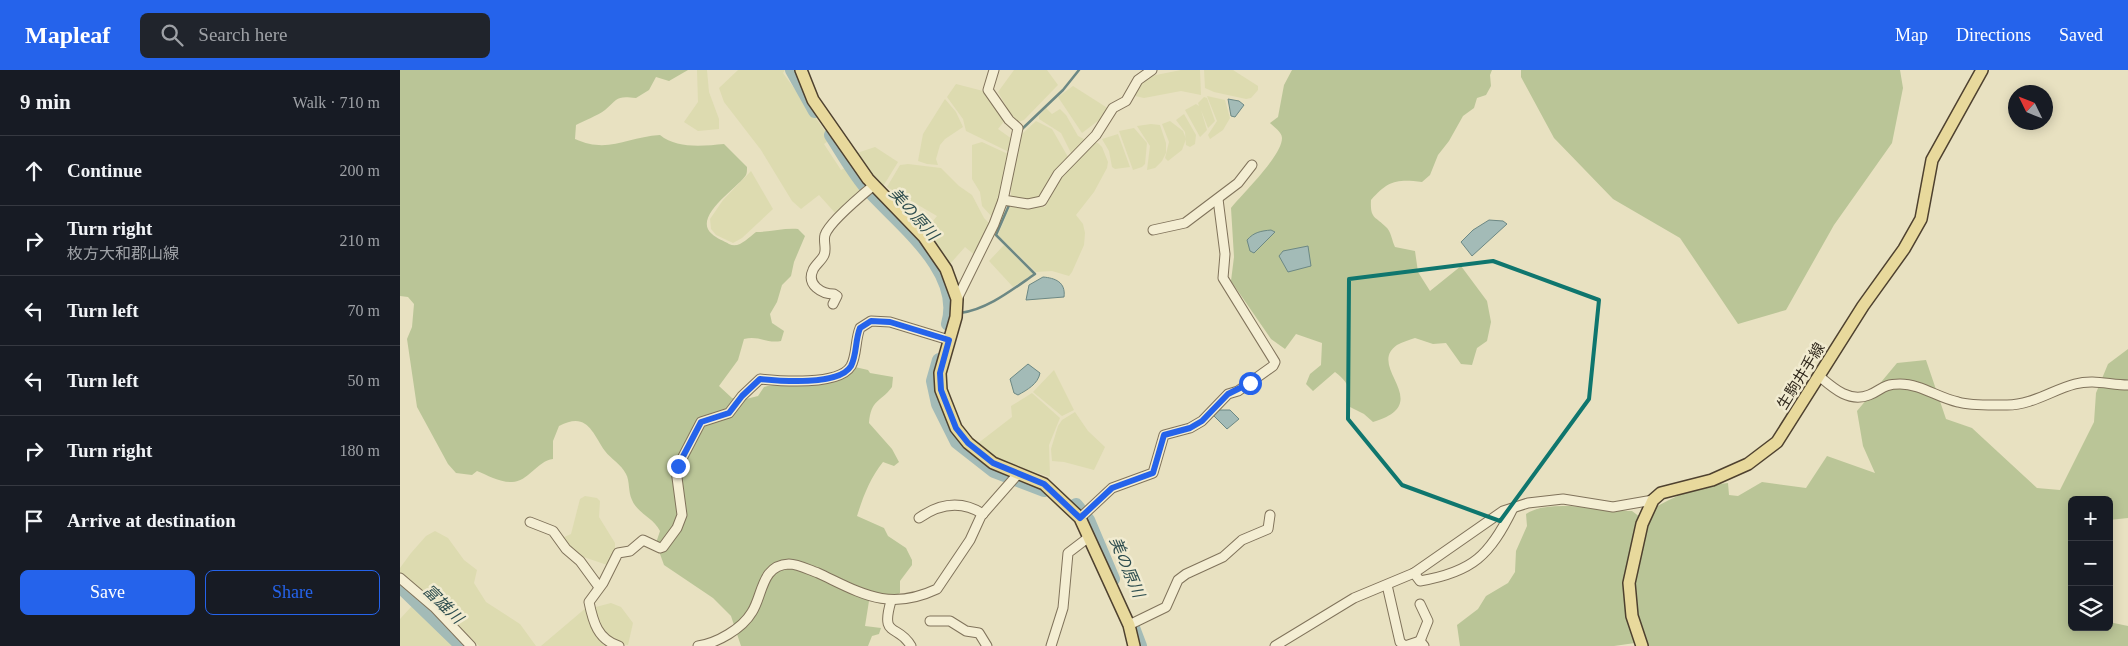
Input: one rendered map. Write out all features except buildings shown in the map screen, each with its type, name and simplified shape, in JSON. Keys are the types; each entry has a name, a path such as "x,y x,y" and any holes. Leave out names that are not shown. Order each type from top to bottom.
{"main road":[{"path":"801,70 814,100 874,185 924,237 946,269 957,299 956,317 940,373 941,390 956,428 968,443 993,463 1044,484 1080,518 1129,626 1134,646"},
{"name":"生駒井手線","path":"1653,500 1660,493 1712,480 1748,464 1777,442 1863,306 1904,249 1921,219 1932,160 1982,70"},
{"path":"1642,646 1632,616 1630,582 1632,564 1642,524 1653,500"}],"street":[{"path":"957,299 986,242 1003,200 1018,128 1009,120 988,90 994,70"},
{"path":"1003,200 1028,204 1042,201 1058,174 1096,135 1113,108 1126,101 1138,80 1152,70"},
{"path":"1153,230 1185,223 1238,183 1252,165"},
{"path":"833,304 837,296 824,293 815,286 811,276 812,270 824,255 825,233 851,204 874,185"},
{"path":"1080,518 1112,488 1153,473 1164,435 1190,428 1202,421 1228,394 1250,383 1273,366 1275,362 1224,278 1225,254 1218,198"},
{"path":"619,646 608,643 602,638 594,622 589,602 607,576 618,553 630,551 643,540 660,548 663,547 677,528 682,515 676,470 701,422 729,413 742,396 760,379 800,382 825,378 847,371 852,364 860,328 871,321 890,322 949,340"},
{"path":"1819,376 1842,394 1854,398 1870,395 1878,389 1889,385 1902,384 1928,390 1960,403 2008,405 2024,403 2074,384 2095,381 2128,385"},
{"path":"698,646 706,645 729,633 746,619 753,612 763,581 779,566 789,564 803,567 864,595 891,602 937,590 970,540 983,514 1018,474"},
{"path":"1275,646 1289,642 1354,598 1414,573 1492,518 1513,508 1564,499 1613,507 1653,500"},
{"path":"919,518 934,507 965,505 983,514"},
{"path":"1414,573 1420,581 1460,572 1487,551 1513,508"},
{"path":"1129,626 1166,607 1178,580 1186,574 1222,557 1242,540 1268,529 1270,515"},
{"path":"530,522 553,531 566,549 580,561 599,587"},
{"path":"1051,646 1063,608 1068,553 1089,537"},
{"path":"400,578 434,607 471,646"},
{"path":"1387,585 1400,642 1405,646 1422,643 1428,621 1420,604"},
{"path":"891,602 886,619 889,628 911,646"},
{"path":"930,621 955,622 966,631 979,633 987,646"}],"highlighted area":[{"path":"1493,261 1599,300 1589,399 1500,521 1402,485 1348,419 1349,279"}],"shaded area":[{"path":"697,70 707,70 709,92 719,119 719,129 698,131 684,122 698,102"},
{"path":"738,70 785,70 783,73 831,139 824,144 841,170 849,166 864,189 836,214 819,195 801,209 792,201 761,150 724,102 719,88"},
{"path":"1014,70 1047,70 1058,85 1024,120 1018,122 1011,115 998,92"},
{"path":"1181,70 1200,70 1201,95 1181,91 1144,98 1135,96 1142,83 1151,76"},
{"path":"1204,70 1233,70 1258,86 1258,90 1251,98 1246,99 1214,92 1205,88"},
{"path":"956,84 987,92 1005,120 998,129 1012,139 1009,152 966,131 963,119 947,97"},
{"path":"1073,86 1109,109 1103,117 1082,133 1058,97"},
{"path":"1207,96 1225,100 1230,118 1223,130 1210,139 1208,135 1217,121"},
{"path":"1204,97 1207,98 1215,121 1208,128 1201,110 1207,130 1200,137 1185,110 1196,104 1199,106 1198,103"},
{"path":"945,99 956,112 963,127 945,139 940,145 936,159 938,165 918,161 923,134"},
{"path":"1046,108 1052,114 1060,109 1066,115 1078,136 1088,141 1072,155 1061,133 1039,119 1039,116"},
{"path":"1184,114 1196,135 1195,144 1190,147 1186,145 1185,132 1176,120"},
{"path":"1036,121 1052,129 1068,157 1044,195 1031,201 1011,197 1011,178 1022,134"},
{"path":"1170,121 1183,131 1186,139 1182,150 1168,161 1165,158 1169,142 1162,124"},
{"path":"1160,125 1166,143 1166,153 1162,161 1155,168 1147,170 1150,146 1137,126"},
{"path":"1134,128 1147,143 1145,164 1133,170 1119,131"},
{"path":"1118,134 1130,167 1115,169 1112,167 1109,151 1102,139"},
{"path":"982,142 1008,154 994,219 982,206 980,192 972,179 972,145"},
{"path":"1093,143 1098,143 1102,147 1108,162 1107,168 1094,192 1076,215 1083,224 1085,233 1084,245 1069,276 1052,271 1036,272 998,235 1011,204 1045,207 1066,169"},
{"path":"875,147 898,162 882,188 857,155 857,153"},
{"path":"908,164 941,168 959,186 972,195 984,218 991,225 976,256 965,247 949,265 926,230 937,216 887,187 900,165"},
{"path":"751,171 773,209 742,238 733,243 716,235 711,229 710,219 723,200"},
{"path":"1004,245 1033,274 1013,287 989,261"},
{"path":"1054,370 1074,410 1062,416 1033,392"},
{"path":"1032,393 1060,418 1049,445 1050,477 1004,462 991,456 977,444 1012,417 1011,406"},
{"path":"1075,412 1088,431 1105,447 1094,470 1064,462 1052,461 1051,449 1058,426 1062,420"},
{"path":"585,496 597,498 600,501 599,517 615,543 615,553 610,566 575,554 562,538 571,534 580,499"},
{"path":"435,531 448,538 464,560 477,570 474,583 486,602 520,624 536,646 479,646 435,602 400,573 400,568 411,553 426,536"},
{"path":"611,603 621,607 633,623 628,645 616,643 605,638 592,608"},
{"path":"412,606 456,646 400,646 400,619"},
{"path":"587,607 598,636 604,644 610,646 541,646"}],"green space":[{"path":"400,70 688,70 669,81 656,77 649,90 636,98 625,97 618,99 602,112 576,125 575,139 598,145 608,145 660,135 682,145 724,144 747,167 747,172 742,180 712,211 707,227 712,234 733,245 743,242 756,232 798,229 805,236 794,262 791,276 782,285 777,302 770,314 772,323 784,331 781,341 776,342 754,338 744,339 738,360 719,386 732,398 746,399 758,396 764,387 768,386 825,382 842,376 855,367 868,370 870,373 893,377 892,387 874,405 869,423 892,449 899,462 894,466 883,462 867,488 857,516 884,528 888,536 906,548 912,560 912,565 900,581 900,593 891,598 874,595 869,601 865,626 881,628 879,634 872,636 868,646 741,646 731,616 713,598 664,565 656,543 660,531 654,522 635,505 624,470 610,457 588,426 582,422 568,422 559,426 553,441 553,459 542,463 518,481 503,481 477,471 472,475 456,473 448,464 417,407 407,339 412,327 414,304 408,297 400,296"},
{"path":"1292,70 1492,70 1490,75 1491,86 1486,95 1477,98 1474,108 1463,116 1449,141 1438,155 1430,175 1422,182 1399,181 1388,185 1371,200 1372,214 1388,229 1395,247 1415,251 1418,272 1430,291 1461,266 1487,301 1491,322 1487,341 1477,348 1472,365 1461,364 1446,343 1433,344 1415,338 1397,345 1389,354 1389,364 1400,395 1399,405 1391,414 1373,422 1364,414 1346,405 1349,394 1348,386 1335,372 1313,391 1306,384 1310,374 1321,365 1322,343 1296,334 1285,349 1271,339 1231,281 1234,257 1231,208 1269,164 1280,146 1281,134 1270,123 1278,117 1284,85"},
{"path":"1521,70 1900,70 1903,88 1892,143 1834,225 1786,310 1738,324 1680,238 1613,199 1554,138 1521,77"},
{"path":"2128,349 2128,518 2113,520 2113,496 2068,496 2068,631 2113,631 2113,623 2128,626 2128,646 1645,646 1642,642 1614,646 1460,646 1457,625 1478,609 1486,596 1508,583 1515,572 1516,551 1527,526 1526,514 1536,509 1562,506 1620,510 1632,511 1640,517 1682,494 1704,487 1728,483 1729,495 1738,496 1762,482 1806,488 1827,456 1875,473 1863,446 1857,411 1897,363 1926,360 1946,419 1972,428 2037,488 2060,490 2094,422 2096,393 2108,364"}],"water":[{"path":"1228,99 1239,101 1244,105 1235,117 1231,116"},
{"path":"1489,220 1503,221 1507,224 1472,256 1461,242 1473,230"},
{"path":"1271,230 1275,232 1254,253 1250,251 1247,240 1252,235"},
{"path":"1308,246 1311,266 1288,272 1279,256 1283,251"},
{"path":"1043,277 1052,278 1059,282 1063,288 1064,297 1026,300 1029,285"},
{"path":"1028,364 1040,373 1039,377 1032,386 1018,395 1014,393 1010,379"},
{"path":"1218,410 1230,410 1239,419 1227,429 1213,415"}],"waterway":[{"name":"美の原川","path":"792,70 815,111"},
{"path":"1021,130 1063,90 1079,70"},
{"name":"美の原川","path":"831,135 865,186 909,231 937,266 946,285 950,304 948,324"},
{"path":"960,313 980,308 990,303 1035,274 996,235 1010,203"},
{"name":"美の原川","path":"939,360 933,381 938,404 957,442 994,471 1044,490"},
{"name":"美の原川","path":"1076,505 1088,520 1113,579"},
{"name":"富雄川","path":"400,586 462,646"},
{"name":"美の原川","path":"1132,625 1140,646"}],"route":[{"path":"678,466 701,422 729,413 742,396 760,379 800,382 838,375 847,371 852,364 860,328 871,321 890,322 949,340 940,373 941,390 956,428 968,443 993,463 1044,484 1080,518 1112,488 1153,473 1164,435 1190,428 1202,421 1228,394 1238,391 1250,383"}]}
